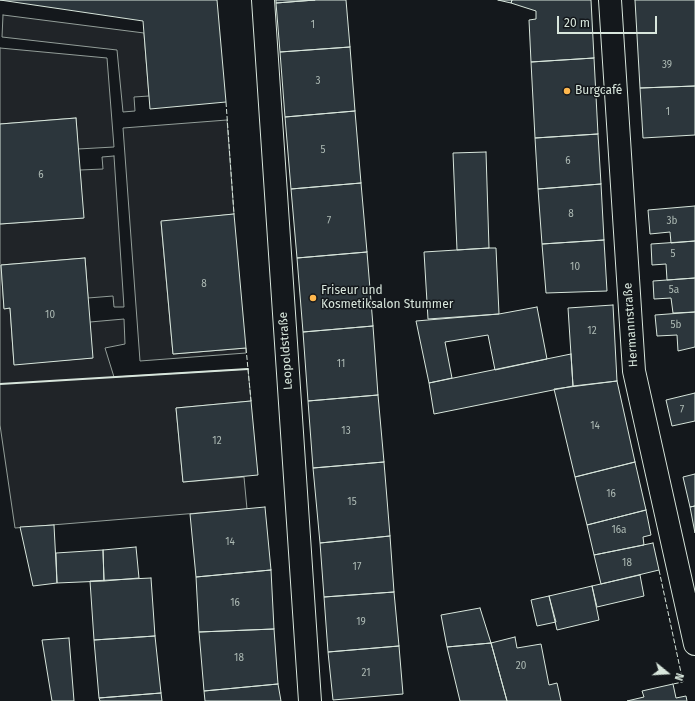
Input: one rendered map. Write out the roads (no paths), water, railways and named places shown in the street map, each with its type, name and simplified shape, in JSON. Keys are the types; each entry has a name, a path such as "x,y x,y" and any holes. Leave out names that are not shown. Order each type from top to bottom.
{"street":[{"name":"Leopoldstraße","path":"263,0 310,701"},
{"name":"Hermannstraße","path":"610,0 634,371 695,644"}],"place":[{"name":"Burgcafé","path":"567,91"},
{"name":"Friseur und Kosmetiksalon Stummer","path":"313,298"}]}
